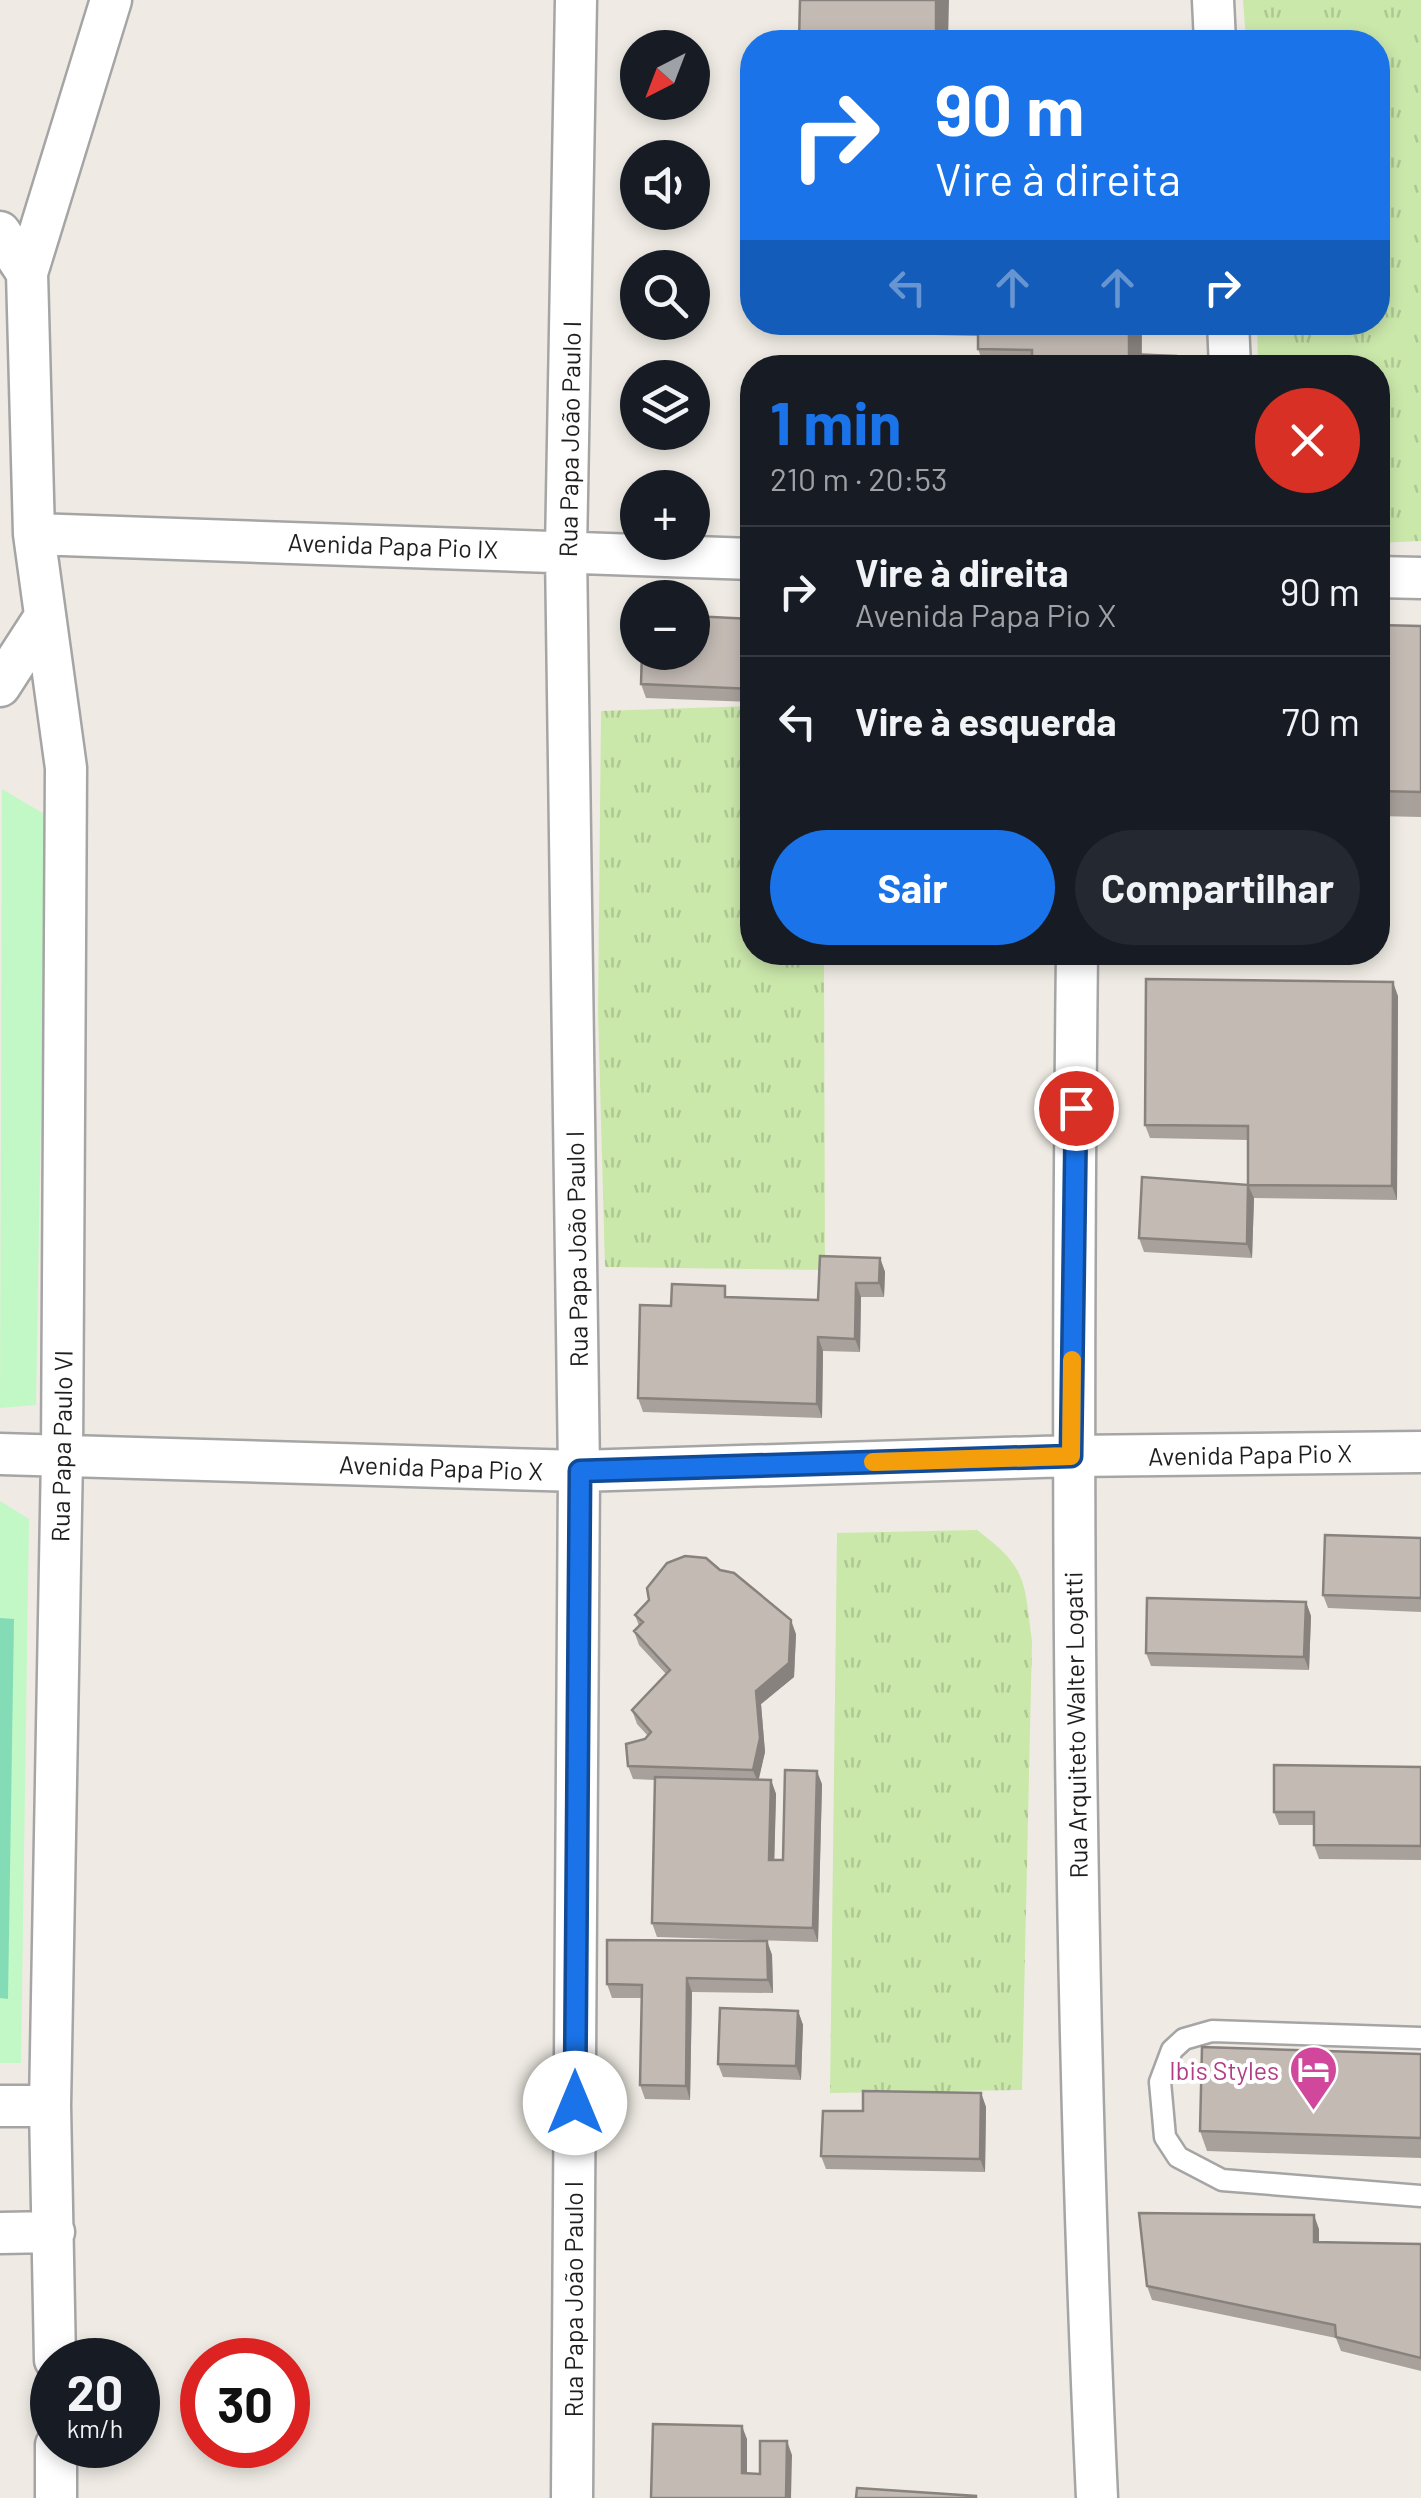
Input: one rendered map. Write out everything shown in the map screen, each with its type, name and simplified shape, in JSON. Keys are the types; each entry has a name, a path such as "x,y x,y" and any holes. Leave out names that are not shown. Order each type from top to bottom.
{"street":[{"name":"Rua Papa Paulo VI","path":"55,2338 50,2106 62,1456 66,768 42,620 13,327 112,0"},
{"name":"Rua Papa João Paulo I","path":"572,2498 580,1471 566,551 576,0"},
{"path":"1212,0 1213,30"},
{"path":"0,232 28,273"},
{"name":"Avenida Papa Pio IX","path":"34,534 740,558"},
{"path":"1390,577 1421,578"},
{"path":"0,686 42,620"},
{"name":"Rua Arquiteto Walter Logatti","path":"1078,965 1071,1456 1082,2149 1097,2498"},
{"name":"Avenida Papa Pio X","path":"0,1454 580,1471 1071,1456 1421,1452"},
{"path":"0,2106 50,2106"},
{"path":"0,2232 54,2232"},
{"path":"56,2468 56,2498"}],"lane":[{"path":"1421,2038 1212,2031 1184,2039 1172,2050 1160,2082 1165,2137 1178,2156 1222,2180 1421,2196"}],"green space":[{"path":"1243,0 1421,0 1421,541 1390,542 1390,355 1258,355 1257,335 1390,335 1390,30 1245,30"},
{"path":"740,706 740,965 824,965 825,1270 605,1267 598,1012 601,711"},
{"path":"2,789 46,815 36,1405 0,1408"},
{"path":"0,1501 29,1519 21,2063 0,2063"},
{"path":"977,1530 1006,1555 1021,1577 1032,1641 1022,2090 830,2093 837,1533"},
{"path":"0,1618 14,1619 8,1999 0,1998"}],"building":[{"path":"800,0 936,0 936,30 799,30"},
{"path":"978,335 1129,335 1129,354 1152,355 1032,355 1032,350 978,349"},
{"path":"710,617 740,618 740,688 641,684 641,670 710,670"},
{"path":"1390,625 1421,626 1421,792 1390,791"},
{"path":"1146,979 1393,982 1392,1186 1248,1185 1248,1126 1145,1125"},
{"path":"1142,1177 1248,1185 1247,1244 1139,1238"},
{"path":"820,1256 880,1258 879,1283 856,1283 855,1339 818,1337 817,1404 638,1398 640,1305 671,1306 672,1284 725,1286 725,1297 818,1300"},
{"path":"1325,1535 1421,1538 1421,1598 1323,1595"},
{"path":"685,1556 706,1558 720,1570 734,1573 791,1620 789,1663 756,1691 760,1738 753,1770 628,1766 626,1744 645,1739 651,1732 632,1710 670,1670 634,1631 643,1622 635,1615 649,1600 647,1588 667,1563"},
{"path":"1147,1598 1306,1602 1304,1657 1146,1653"},
{"path":"1274,1765 1421,1767 1421,1846 1314,1845 1314,1812 1274,1812"},
{"path":"785,1770 817,1771 813,1928 652,1923 655,1777 771,1780 769,1860 783,1860"},
{"path":"607,1940 767,1941 768,1980 687,1978 686,2086 640,2085 642,1985 607,1984"},
{"path":"720,2008 798,2011 796,2066 718,2064"},
{"name":"Ibis Styles","path":"1202,2047 1421,2054 1421,2138 1200,2131"},
{"path":"863,2091 981,2093 980,2159 821,2156 823,2111 863,2111"},
{"path":"1139,2213 1314,2215 1314,2242 1421,2244 1421,2358 1336,2337 1335,2325 1147,2286"},
{"path":"653,2424 742,2426 742,2473 760,2474 760,2441 787,2441 786,2498 651,2498"},
{"path":"857,2488 976,2496 976,2498 856,2498"}],"slow traffic":[{"path":"873,1462 1071,1456 1072,1360"}],"place":[{"name":"Ibis Styles","path":"1314,2112"}],"route":[{"path":"575,2103 580,1471 1071,1456 1076,1108"}]}
